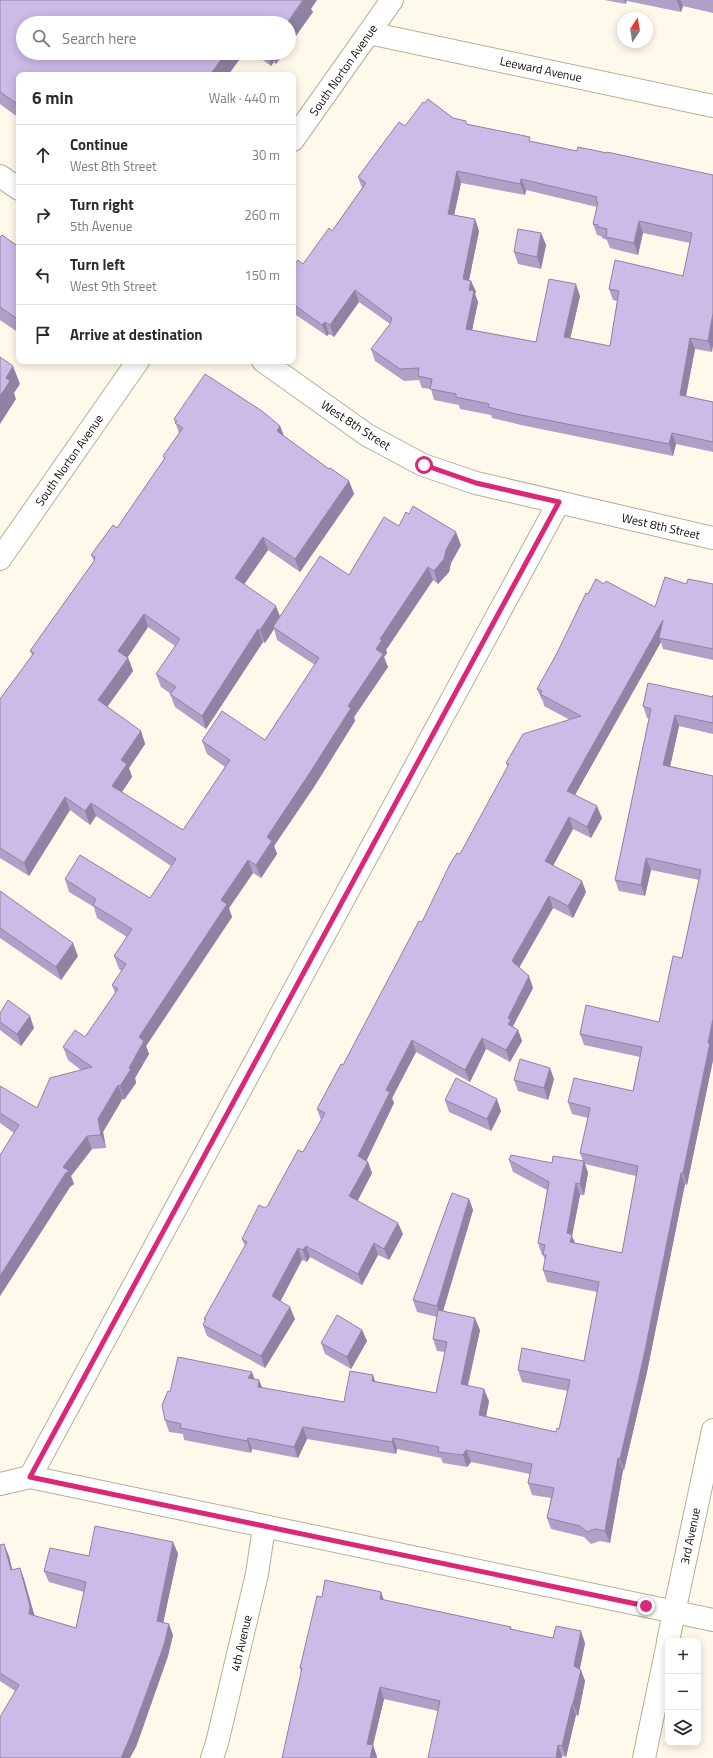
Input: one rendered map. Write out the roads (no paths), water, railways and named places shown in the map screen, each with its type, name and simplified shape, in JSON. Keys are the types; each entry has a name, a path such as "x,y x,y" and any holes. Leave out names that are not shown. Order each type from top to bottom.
{"street":[{"name":"South Norton Avenue","path":"296,136 392,0"},
{"name":"Leeward Avenue","path":"369,33 713,106"},
{"path":"0,176 16,187"},
{"name":"South Norton Avenue","path":"0,559 136,364"},
{"name":"West 8th Street","path":"267,364 367,434 424,465 476,483 713,538"},
{"path":"30,1477 559,502"},
{"name":"3rd Avenue","path":"669,1638 713,1430"},
{"path":"0,1484 30,1477 713,1620"},
{"name":"4th Avenue","path":"212,1758 218,1743 257,1574 264,1527"},
{"name":"3rd Avenue","path":"644,1758 665,1656"}]}
